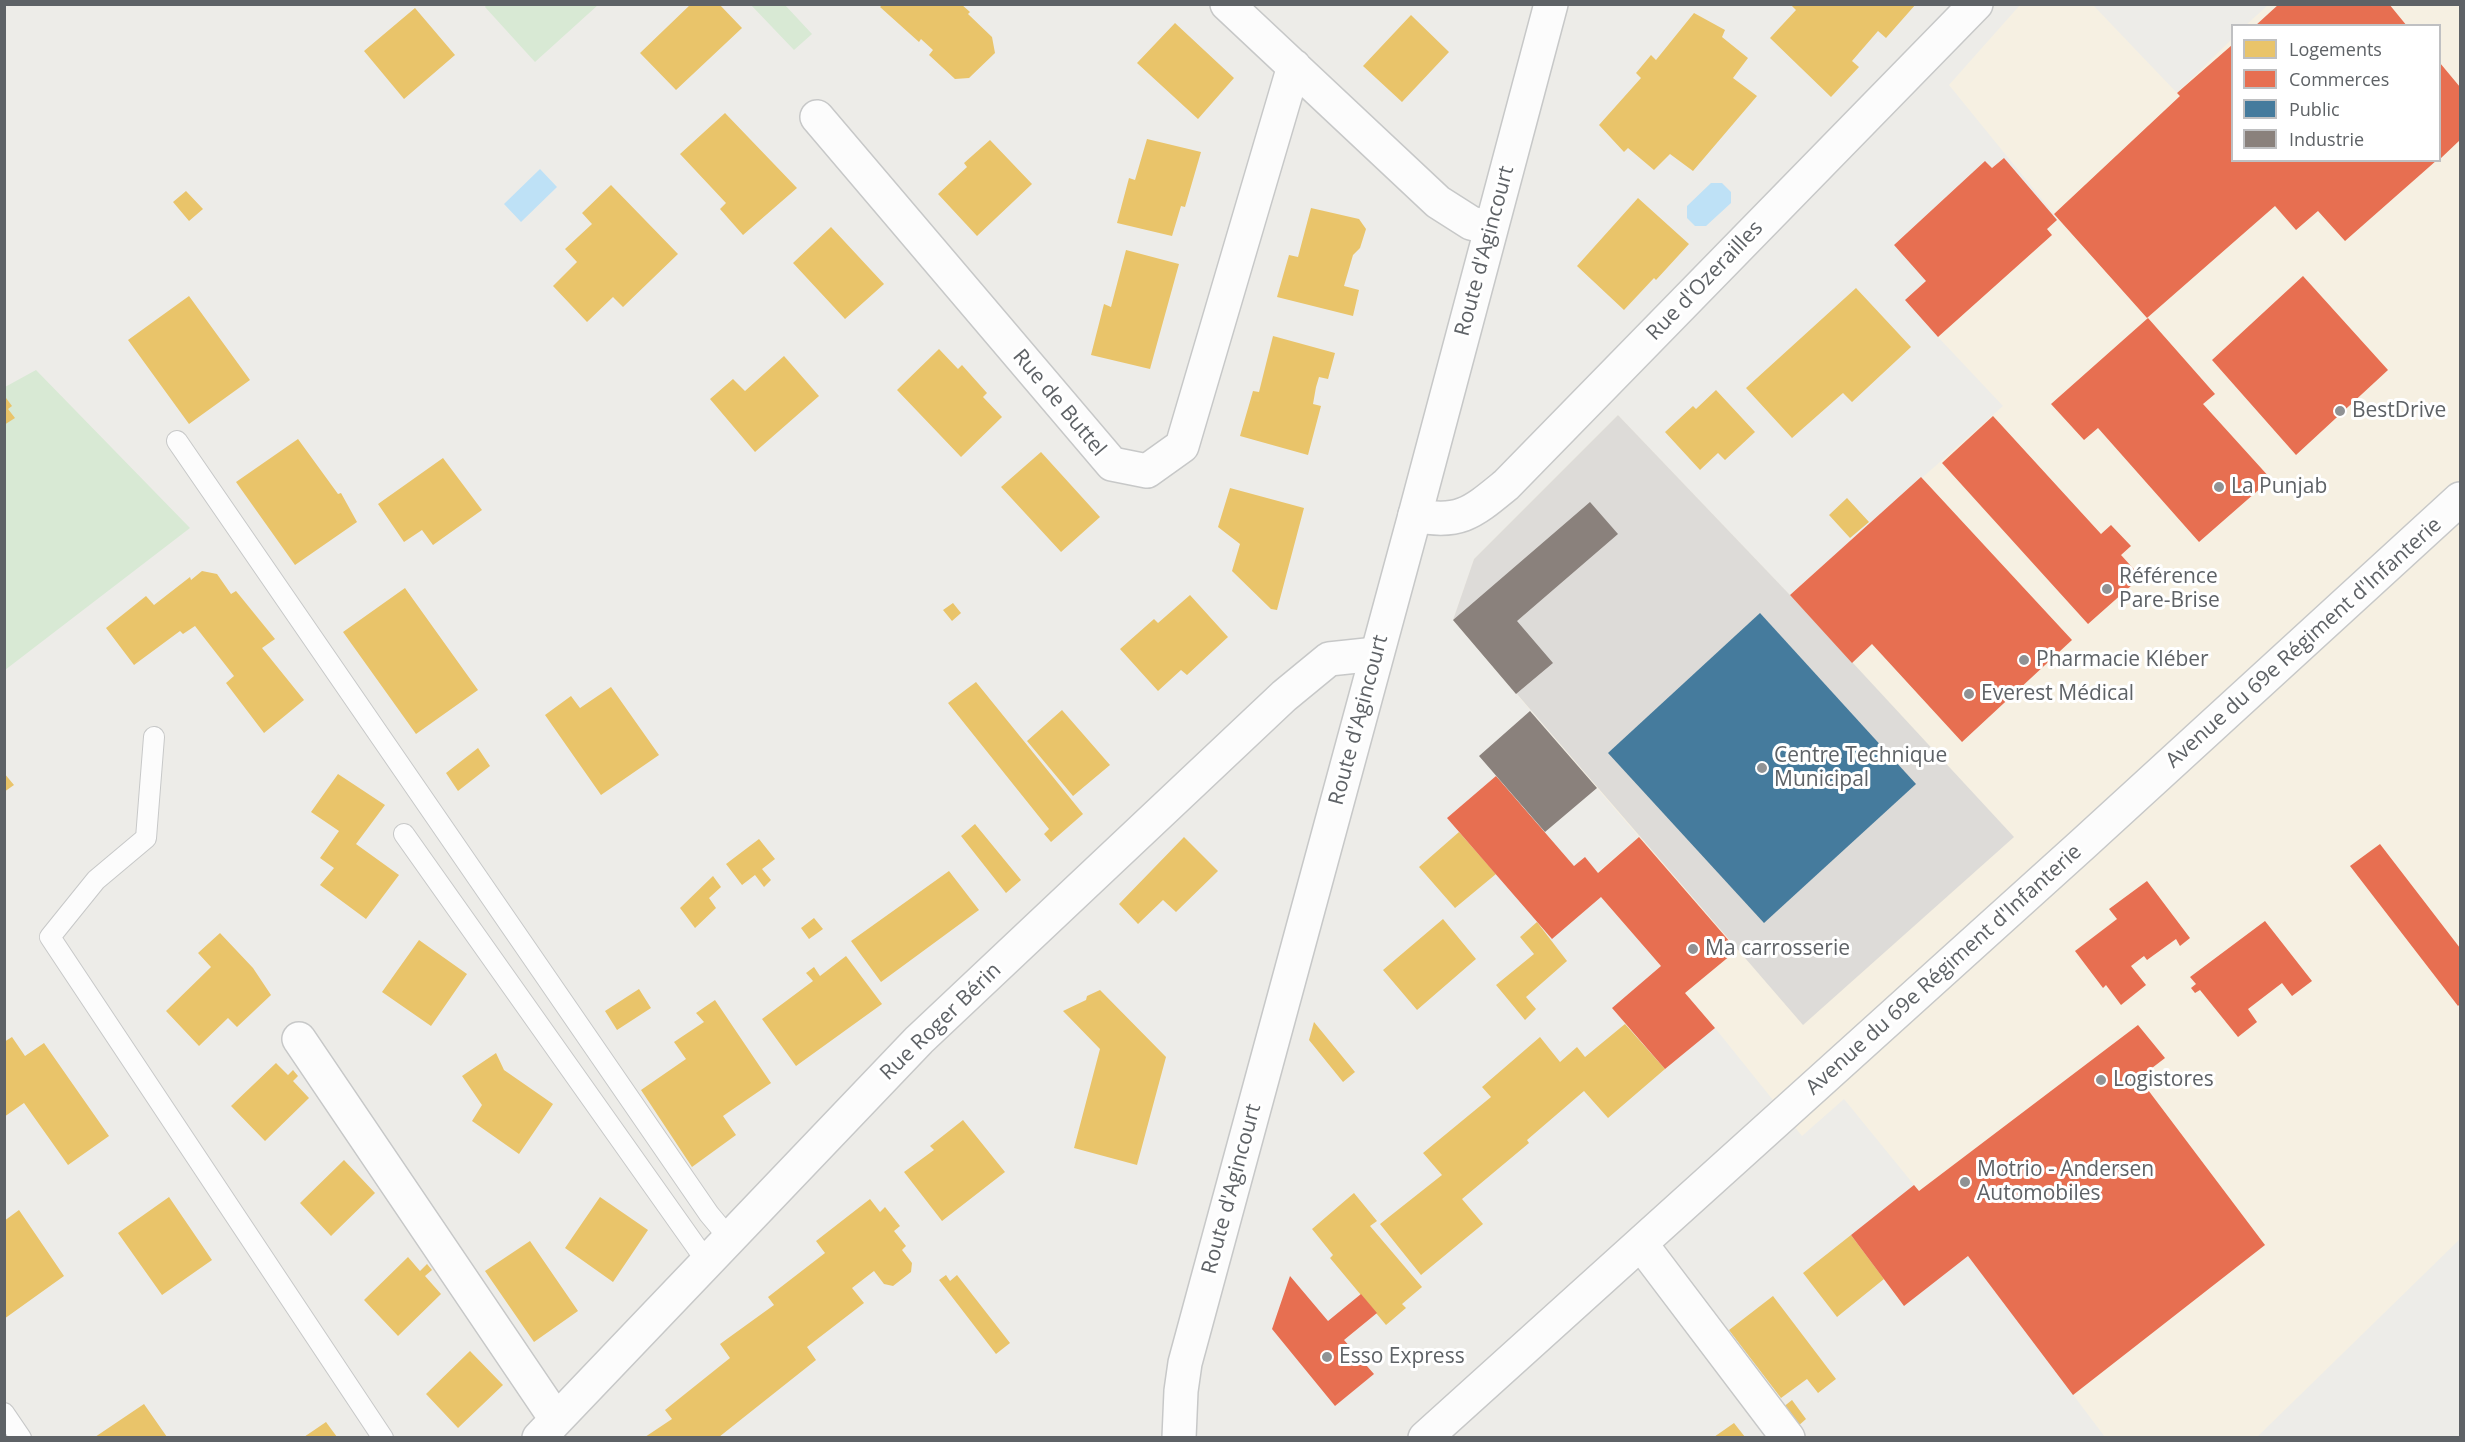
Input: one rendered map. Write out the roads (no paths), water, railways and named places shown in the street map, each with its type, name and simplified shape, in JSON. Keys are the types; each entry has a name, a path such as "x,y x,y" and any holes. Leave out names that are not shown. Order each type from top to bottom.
{"street":[{"path":"1227,4 1438,202 1471,223 1490,228"},
{"name":"Route d'Agincourt","path":"1179,1437 1185,1363 1551,4"},
{"name":"Rue d'Ozerailles","path":"1415,515 1434,519 1452,519 1479,507 1506,485 1976,4"},
{"name":"Rue de Buttel","path":"817,117 1112,464 1147,471 1182,446 1294,66"},
{"name":"Avenue du 69e Régiment d'Infanterie","path":"1425,1437 1641,1244 2460,499"},
{"name":"Rue Roger Bérin","path":"547,1428 919,1040 1284,696 1329,659 1376,654"},
{"path":"299,1039 547,1428"},
{"path":"1641,1244 1788,1437"}],"lane":[{"path":"177,441 709,1214 729,1238"},
{"path":"154,737 146,838 96,880 50,936 383,1437"},
{"path":"404,834 707,1262"},
{"path":"4,1413 21,1437"}],"water":[{"path":"540,169 557,187 521,222 504,204"},
{"path":"1711,183 1722,183 1731,192 1731,203 1706,226 1695,226 1687,218 1687,206"}],"place":[{"name":"BestDrive","path":"2340,411"},
{"name":"La Punjab","path":"2219,487"},
{"name":"Référence Pare-Brise","path":"2107,589"},
{"name":"Pharmacie Kléber","path":"2024,660"},
{"name":"Everest Médical","path":"1969,694"},
{"name":"Centre Technique Municipal","path":"1762,768"},
{"name":"Ma carrosserie","path":"1693,949"},
{"name":"Logistores","path":"2101,1080"},
{"name":"Motrio - Andersen Automobiles","path":"1965,1182"},
{"name":"Esso Express","path":"1327,1357"}]}
